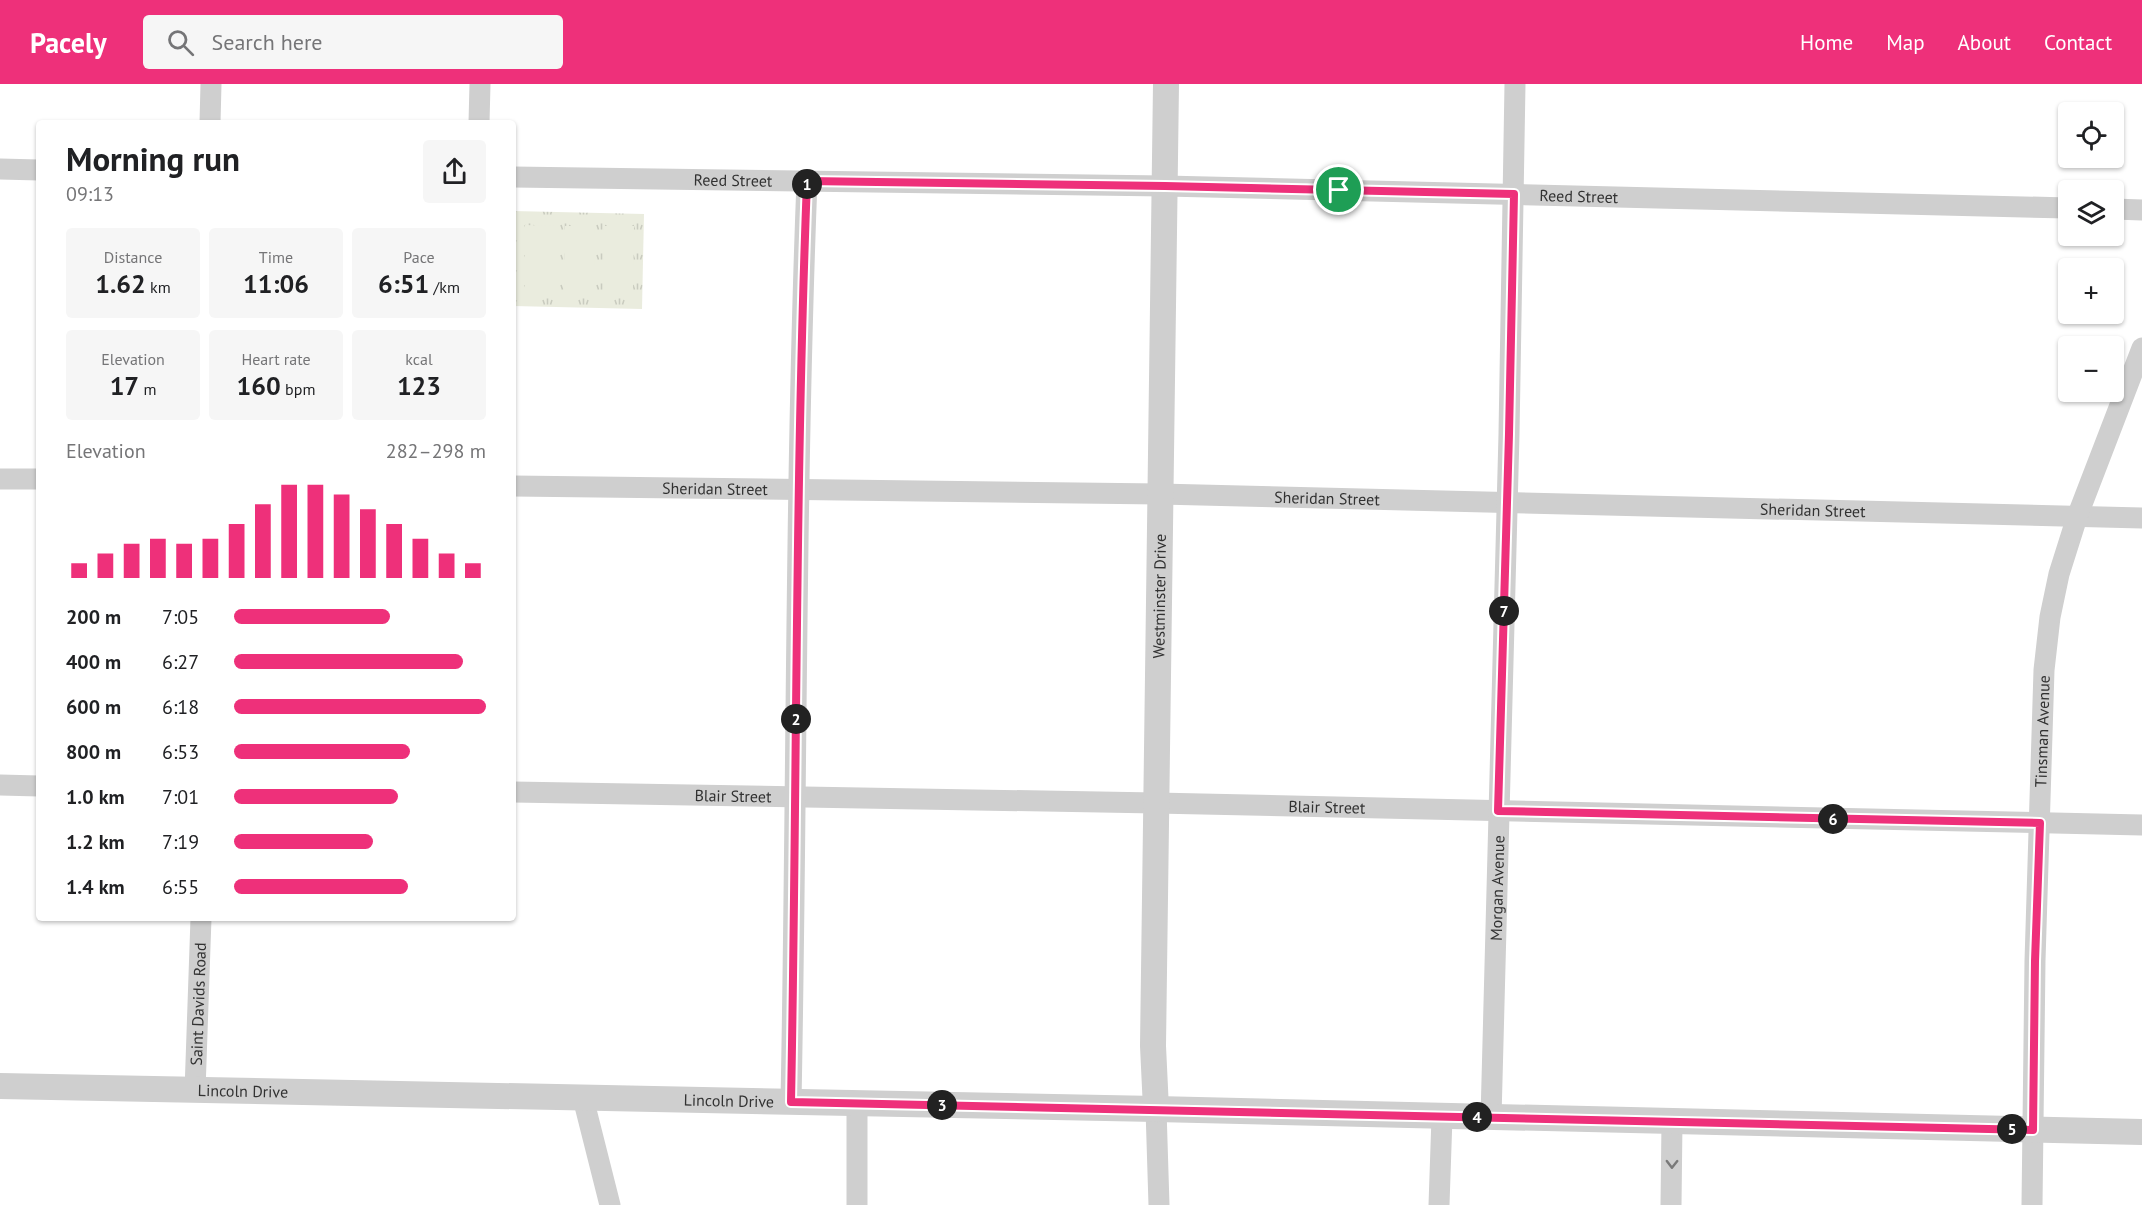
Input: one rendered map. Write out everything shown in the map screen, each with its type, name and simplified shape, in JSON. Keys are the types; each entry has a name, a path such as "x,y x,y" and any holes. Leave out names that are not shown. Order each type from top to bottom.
{"street":[{"path":"210,120 211,84"},
{"path":"479,120 480,84"},
{"name":"Westminster Drive","path":"1156,1109 1153,1046 1166,84"},
{"name":"Morgan Avenue","path":"1491,1118 1515,84"},
{"path":"0,169 36,170"},
{"name":"Reed Street","path":"516,177 1165,186 2058,208"},
{"path":"791,1102 801,325 807,181"},
{"path":"2124,209 2142,210"},
{"name":"Tinsman Avenue","path":"2032,1205 2035,961 2044,670 2050,617 2059,574 2077,517 2142,348"},
{"path":"0,479 36,479"},
{"name":"Sheridan Street","path":"516,486 1160,494 2142,518"},
{"path":"0,785 36,786"},
{"name":"Blair Street","path":"516,792 1156,803 2142,825"},
{"name":"Saint Davids Road","path":"195,1091 201,921"},
{"name":"Lincoln Drive","path":"0,1086 1156,1109 2142,1132"},
{"path":"583,1098 610,1205"},
{"path":"857,1103 857,1205"},
{"path":"1156,1109 1159,1205"},
{"path":"1439,1205 1442,1117"},
{"path":"1671,1205 1672,1122"}],"green space":[{"path":"516,211 644,214 642,309 516,306"},
{"path":"525,225 555,226 555,290 525,290"},
{"path":"565,226 595,226 594,290 564,290"},
{"path":"604,226 634,226 633,290 603,290"}],"route":[{"path":"807,181 1339,190 1514,194 1498,811 2040,823 2035,961 2033,1130 791,1102 801,325 807,181"}]}
